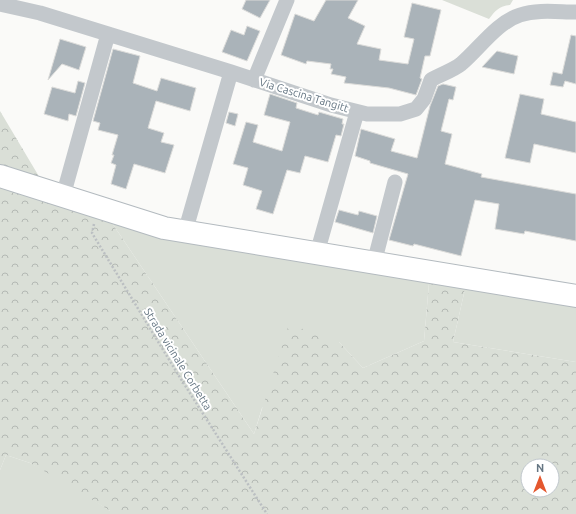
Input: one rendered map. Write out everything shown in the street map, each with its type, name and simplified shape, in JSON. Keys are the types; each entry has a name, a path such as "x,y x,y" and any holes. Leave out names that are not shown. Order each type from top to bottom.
{"street":[{"path":"254,80 287,0"},
{"name":"Via Cascina Tangitt","path":"0,4 40,13 231,72 331,105 367,114 390,115 400,114 416,109 424,99 431,80 450,71 460,64 509,20 530,12 576,12"},
{"path":"63,196 108,34"},
{"path":"185,232 231,72"},
{"path":"317,253 357,112"},
{"path":"0,176 164,228 576,296"},
{"path":"374,263 395,182"}],"path":[{"name":"Strada vicinale Corbetta","path":"97,207 92,233 179,376 267,514"}],"green space":[{"path":"442,0 513,0 510,5 503,6 498,9 489,19"},
{"path":"0,111 53,200 112,223 254,434 289,324 339,342 363,368 424,341 429,283 465,289 453,342 576,362 576,514 110,514 110,511 30,463 6,455 0,470"},
{"path":"112,223 322,265 429,283 424,341 363,368 339,342 262,408 254,434"},
{"path":"465,289 576,305 576,362 453,342"},
{"path":"6,455 30,463 51,474 110,511 110,514 0,514 0,470"}],"building":[{"path":"246,0 270,0 260,18 242,9"},
{"path":"326,0 358,0 348,18 365,26 357,44 381,49 379,60 408,64 414,39 404,37 412,3 441,10 430,56 425,56 420,78 422,79 416,95 389,88 344,83 346,77 331,74 333,69 330,69 331,64 307,61 306,64 281,55 295,14 314,21"},
{"path":"247,26 260,31 247,61 222,52 231,30 244,35"},
{"path":"571,35 576,36 576,84 565,81 563,87 550,85 553,72 562,74"},
{"path":"60,39 86,47 79,70 62,64 48,80"},
{"path":"113,49 140,56 133,83 157,91 161,78 196,88 190,111 156,101 148,128 164,133 161,142 174,145 165,173 134,164 126,189 111,184 116,165 111,163 114,155 112,155 118,135 98,130 100,123 93,121"},
{"path":"497,51 518,56 514,74 482,67"},
{"path":"78,81 85,83 76,116 69,114 68,121 44,114 52,87 75,93"},
{"path":"443,84 456,87 453,100 449,99 441,131 452,134 445,164 482,174 481,177 576,194 576,241 525,231 524,234 495,229 499,204 475,200 461,256 414,244 413,246 389,240 408,174 370,163 370,161 355,156 361,129 395,139 391,151 417,158 430,106 438,86"},
{"path":"270,94 297,103 296,108 318,115 319,112 343,119 342,124 344,124 341,136 336,135 328,162 305,156 300,173 287,170 273,214 256,209 262,191 243,185 248,168 233,164 246,122 258,125 253,142 282,151 290,122 264,115"},
{"path":"520,94 544,99 541,114 576,122 576,153 534,144 530,163 505,158"},
{"path":"229,112 238,114 235,126 226,123"},
{"path":"339,210 358,215 359,211 377,216 373,233 335,222"}]}
